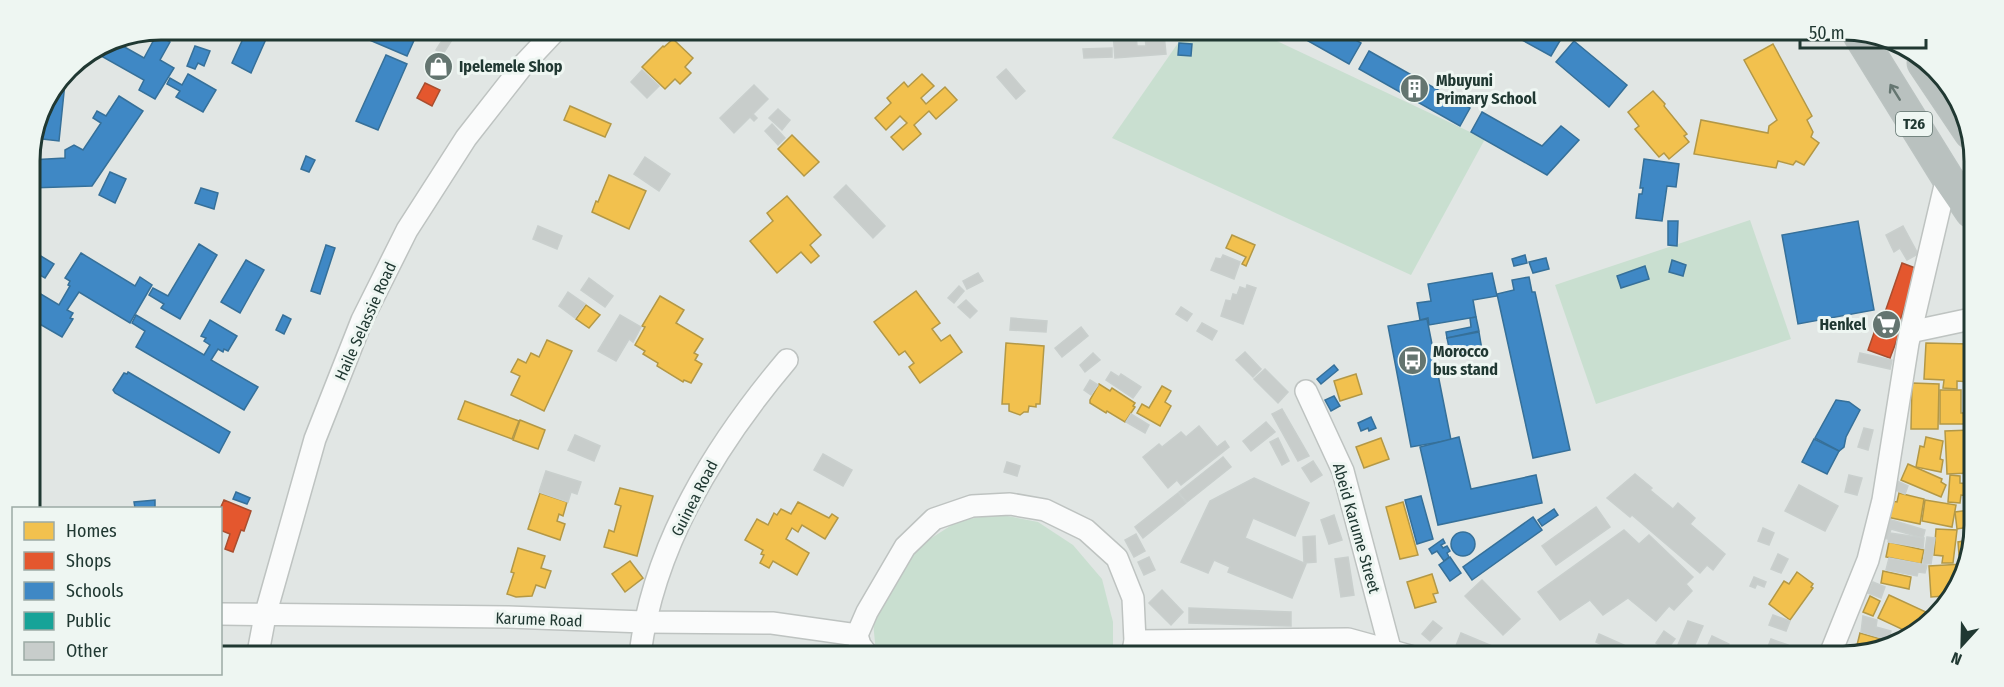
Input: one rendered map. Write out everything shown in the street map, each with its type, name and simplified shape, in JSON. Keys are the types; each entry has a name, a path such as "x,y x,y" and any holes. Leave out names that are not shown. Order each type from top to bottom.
{"highway":[{"name":"T26","path":"1865,43 1964,202"}],"street":[{"name":"Haile Selassie Road","path":"259,646 265,616 315,439 362,320 407,230 466,138 524,64 546,41"},
{"path":"1833,646 1868,560 1883,500 1910,333 1947,177"},
{"path":"1910,333 1964,321"},
{"name":"Guinea Road","path":"641,646 644,622 654,590 674,537 700,481 749,407 787,360"},
{"name":"Abeid Karume Street","path":"1306,391 1343,471 1396,646"},
{"path":"861,646 857,635 867,612 905,547 934,519 972,506 1011,504 1046,510 1086,530 1117,558 1133,598 1134,646"},
{"name":"Karume Road","path":"222,614 772,623 857,635"},
{"path":"1182,646 1348,639 1371,646"}],"green space":[{"path":"1180,40 1276,40 1485,139 1411,275 1112,138"},
{"path":"1750,220 1791,339 1596,404 1555,285"},
{"path":"997,514 1038,522 1073,545 1102,579 1113,622 1113,646 875,646 873,621 916,548 958,521"}],"building: Homes":[{"path":"671,41 675,41 693,58 685,67 691,73 680,84 675,79 665,89 642,67"},
{"path":"1773,44 1812,116 1807,120 1813,132 1811,137 1819,143 1804,165 1796,161 1793,165 1778,161 1776,168 1694,154 1701,120 1768,133 1769,126 1777,120 1744,60"},
{"path":"922,74 934,86 921,98 926,104 945,87 957,100 936,119 929,111 914,125 921,134 903,150 891,137 907,123 900,116 886,130 875,118 891,103 887,98 904,82 908,87"},
{"path":"1653,91 1687,134 1684,136 1689,142 1669,159 1664,153 1659,157 1635,129 1639,126 1628,112"},
{"path":"570,106 611,124 605,137 564,120"},
{"path":"792,135 819,162 804,176 778,149"},
{"path":"609,175 646,191 629,229 592,212"},
{"path":"787,196 821,235 810,245 819,256 811,263 801,252 777,273 750,241 773,221 767,213"},
{"path":"1232,235 1255,245 1246,266 1242,264 1246,257 1226,248"},
{"path":"916,291 940,323 932,329 941,341 950,335 962,352 920,383 909,367 914,363 905,351 899,355 874,322"},
{"path":"660,296 684,310 676,323 703,339 694,353 698,355 695,360 702,364 691,383 684,380 683,382 657,366 658,363 643,354 645,351 635,345 645,327 642,326"},
{"path":"586,305 600,315 589,328 576,319"},
{"path":"547,340 572,351 544,411 511,395 520,376 511,372 518,359 526,363 531,353 539,357"},
{"path":"1006,343 1044,346 1040,404 1036,404 1036,407 1029,406 1028,412 1020,415 1009,411 1009,404 1002,404"},
{"path":"1926,343 1964,344 1964,382 1957,381 1957,389 1943,388 1944,380 1924,379"},
{"path":"1356,374 1362,394 1340,401 1334,381"},
{"path":"1912,383 1939,384 1938,429 1911,429"},
{"path":"1099,384 1110,391 1112,388 1135,403 1133,406 1135,407 1125,422 1090,403"},
{"path":"1162,386 1171,391 1165,402 1171,406 1160,426 1137,413 1142,404 1149,408"},
{"path":"1940,390 1961,390 1961,413 1964,413 1964,424 1940,424"},
{"path":"465,401 519,421 512,439 458,419"},
{"path":"520,420 545,430 538,449 513,440"},
{"path":"1964,430 1964,473 1947,474 1945,431"},
{"path":"1926,437 1943,441 1940,459 1943,460 1941,472 1916,467 1920,446 1924,447"},
{"path":"1381,438 1389,459 1364,468 1356,447"},
{"path":"1908,464 1942,479 1941,482 1946,485 1941,497 1901,480"},
{"path":"1950,475 1960,476 1960,483 1964,483 1964,495 1961,495 1960,503 1948,502"},
{"path":"620,488 653,496 637,556 604,547 609,530 614,532 621,506 615,504"},
{"path":"540,493 567,502 563,516 559,514 557,521 565,524 560,540 528,529"},
{"path":"1899,493 1924,499 1920,524 1882,516 1885,500 1897,502"},
{"path":"1925,500 1956,505 1952,527 1922,521"},
{"path":"798,502 829,518 832,514 838,518 825,539 802,525 798,532 792,528 786,539 809,553 797,575 773,561 769,568 760,563 764,555 761,554 763,550 745,540 757,519 768,525 774,513 777,515 781,509 791,514"},
{"path":"1403,502 1418,555 1400,559 1386,507"},
{"path":"1964,511 1964,528 1957,529 1955,512"},
{"path":"1936,529 1957,530 1953,563 1942,563 1943,556 1934,555"},
{"path":"1962,541 1959,555 1958,542"},
{"path":"1889,542 1924,550 1921,564 1886,557"},
{"path":"518,548 545,556 541,568 551,571 545,588 536,585 532,596 516,597 507,594 514,573 511,572"},
{"path":"630,561 643,578 625,592 612,574"},
{"path":"1957,564 1940,596 1931,597 1929,566"},
{"path":"1883,571 1911,577 1909,589 1881,583"},
{"path":"1797,572 1813,584 1811,587 1813,588 1790,620 1769,604 1784,581 1789,584"},
{"path":"1432,574 1438,593 1433,594 1436,602 1415,608 1407,582"},
{"path":"1889,595 1926,612 1903,630 1878,618"},
{"path":"1870,596 1880,601 1873,616 1863,612"},
{"path":"1860,633 1883,639 1866,644 1857,645"}],"building: Shops":[{"path":"437,55 450,62 442,77 429,71"},
{"path":"425,83 440,90 432,106 417,98"},
{"path":"1902,263 1918,269 1900,321 1884,315"},
{"path":"1880,316 1903,324 1890,358 1868,350"},
{"path":"224,500 251,511 233,552 225,549 230,534 222,531 221,507"}],"building: Schools":[{"path":"1307,40 1356,40 1361,43 1349,64"},
{"path":"1522,40 1560,40 1551,56"},
{"path":"153,41 170,42 160,60 174,68 155,99 139,90 144,80 102,56 124,47 144,58"},
{"path":"242,41 265,41 251,73 232,63"},
{"path":"372,41 414,41 407,56"},
{"path":"1574,41 1627,85 1609,107 1556,62"},
{"path":"1179,43 1192,44 1191,56 1178,55"},
{"path":"195,46 210,51 204,66 198,63 195,69 187,66"},
{"name":"Mbuyuni Primary School","path":"1369,51 1470,108 1460,126 1359,69"},
{"path":"386,55 407,64 378,130 356,121"},
{"path":"188,74 216,90 203,112 176,97 180,91 167,84 170,78 182,85"},
{"path":"64,90 59,141 43,139 50,115"},
{"path":"119,96 143,111 92,186 41,188 41,159 65,158 65,150 74,145 83,150 101,123 93,118 97,111 106,116"},
{"path":"1482,112 1542,146 1561,126 1579,140 1547,175 1471,132"},
{"path":"306,156 315,160 309,172 301,169"},
{"path":"1644,159 1679,164 1676,187 1667,186 1662,221 1636,218 1639,194 1642,194 1643,188 1640,188"},
{"path":"110,172 126,179 115,203 99,195"},
{"path":"201,188 218,193 214,209 195,203"},
{"path":"1668,221 1678,221 1677,246 1668,245"},
{"path":"1858,221 1874,310 1798,324 1782,235"},
{"path":"199,244 217,255 180,319 161,308 164,304 149,295 153,288 168,296"},
{"path":"326,245 335,248 320,294 311,291"},
{"path":"81,253 135,286 140,277 152,285 130,323 79,292 67,310 73,313 70,318 73,319 62,337 41,325 41,294 59,305 70,286 68,285 70,281 65,278"},
{"path":"1525,255 1527,263 1514,266 1512,259"},
{"path":"41,256 54,264 45,278 41,275"},
{"path":"1546,258 1549,269 1533,273 1529,262"},
{"path":"246,260 264,270 240,313 221,302"},
{"path":"1672,260 1686,265 1683,276 1669,272"},
{"path":"1645,266 1649,279 1621,288 1617,276"},
{"path":"1492,273 1497,296 1473,300 1476,317 1429,325 1428,318 1420,320 1417,303 1431,301 1428,284"},
{"path":"1529,277 1532,292 1535,292 1570,450 1533,458 1497,294 1514,290 1512,280"},
{"path":"136,315 204,355 210,345 204,341 206,338 201,336 210,320 237,336 228,351 224,349 223,352 218,349 211,360 258,387 244,410 136,347 145,331 132,323"},
{"path":"283,315 291,319 284,334 276,330"},
{"path":"1476,317 1479,331 1447,338 1446,332 1471,327 1470,318"},
{"path":"1427,319 1451,440 1411,447 1388,326"},
{"path":"1479,332 1482,350 1451,357 1447,338"},
{"path":"1334,365 1338,370 1321,384 1317,379"},
{"path":"128,372 230,432 219,453 115,393 113,390 124,373"},
{"path":"1334,396 1340,406 1331,411 1325,400"},
{"path":"1836,400 1849,402 1860,410 1846,437 1844,447 1839,451 1815,438"},
{"path":"1371,417 1376,428 1361,431 1358,423"},
{"path":"1459,437 1471,489 1536,475 1542,503 1438,525 1420,447"},
{"path":"1814,439 1839,451 1827,474 1802,462"},
{"path":"236,492 250,498 247,504 233,499"},
{"path":"1421,496 1433,539 1417,544 1405,500"},
{"path":"155,500 155,507 135,507 134,502"},
{"path":"1554,509 1558,515 1542,526 1538,520"},
{"path":"1533,517 1542,530 1472,580 1463,567"},
{"path":"1458,532 1468,532 1475,539 1475,549 1468,556 1458,556 1451,549 1451,539"},
{"path":"1443,539 1445,543 1441,545 1443,548 1447,546 1450,551 1447,553 1449,557 1444,561 1437,551 1432,554 1429,549"},
{"path":"1450,557 1461,573 1450,581 1439,565"}],"building: Other":[{"path":"1114,40 1137,40 1137,46 1146,46 1145,40 1165,40 1166,54 1115,58"},
{"path":"442,41 451,41 443,54 436,50"},
{"path":"1112,48 1112,57 1084,58 1083,49"},
{"path":"1006,69 1025,91 1016,99 997,77"},
{"path":"642,70 659,86 647,98 631,82"},
{"path":"754,85 768,99 753,114 757,118 754,121 750,117 734,133 720,118"},
{"path":"778,109 790,120 782,130 769,118"},
{"path":"772,124 785,138 778,145 765,131"},
{"path":"645,157 670,174 659,191 634,174"},
{"path":"846,185 885,226 873,238 834,197"},
{"path":"538,226 562,236 557,249 533,239"},
{"path":"1903,226 1918,254 1907,260 1900,248 1894,252 1886,235"},
{"path":"1223,255 1240,262 1234,279 1211,270 1216,258 1221,259"},
{"path":"978,273 983,281 967,289 963,281"},
{"path":"589,278 613,296 605,307 581,290"},
{"path":"1247,285 1256,288 1243,324 1221,316 1226,300 1231,301 1233,294 1237,295 1240,287 1246,289"},
{"path":"959,286 964,291 954,303 948,298"},
{"path":"568,292 585,304 575,318 559,306"},
{"path":"966,300 977,311 970,318 958,307"},
{"path":"1181,307 1192,314 1187,321 1176,314"},
{"path":"620,315 641,327 633,342 629,339 616,361 598,351"},
{"path":"1011,318 1047,321 1046,332 1010,330"},
{"path":"1202,323 1217,331 1212,340 1197,331"},
{"path":"1081,327 1088,336 1062,357 1055,348"},
{"path":"1245,352 1261,369 1253,377 1236,360"},
{"path":"1093,353 1100,360 1085,372 1080,365"},
{"path":"1860,353 1892,360 1890,369 1858,362"},
{"path":"1265,369 1288,392 1278,403 1254,379"},
{"path":"1111,372 1119,377 1121,374 1141,387 1133,398 1106,380"},
{"path":"1090,380 1098,385 1091,395 1084,390"},
{"path":"1282,409 1309,456 1298,461 1272,414"},
{"path":"1131,414 1149,425 1145,433 1126,422"},
{"path":"1266,422 1275,432 1251,451 1243,441"},
{"path":"1199,426 1217,447 1225,441 1229,447 1181,485 1177,480 1168,488 1143,457 1159,444 1162,447 1181,432 1186,437"},
{"path":"1864,428 1873,430 1868,450 1858,447"},
{"path":"575,435 600,446 594,461 568,450"},
{"path":"1278,438 1289,461 1282,465 1270,442"},
{"path":"823,454 852,470 843,486 814,470"},
{"path":"1223,457 1231,467 1187,502 1179,492"},
{"path":"1313,461 1322,475 1311,482 1302,468"},
{"path":"1007,462 1020,466 1017,476 1004,472"},
{"path":"546,471 581,482 577,494 571,492 568,502 539,492"},
{"path":"1635,474 1673,509 1678,503 1695,518 1690,524 1725,554 1713,570 1707,565 1700,573 1632,515 1630,517 1607,498"},
{"path":"1849,475 1862,478 1857,495 1845,492"},
{"path":"1254,478 1309,503 1295,536 1253,518 1245,538 1306,564 1292,598 1228,572 1230,567 1214,560 1208,573 1181,562 1210,501"},
{"path":"1897,481 1908,486 1905,494 1893,489"},
{"path":"1799,485 1838,506 1825,531 1785,511"},
{"path":"1178,493 1186,503 1143,538 1135,527"},
{"path":"1596,507 1610,527 1556,565 1542,546"},
{"path":"1334,515 1342,540 1329,544 1321,520"},
{"path":"1885,518 1925,530 1923,538 1891,529 1888,539 1876,536"},
{"path":"1763,528 1774,533 1769,545 1758,541"},
{"path":"1624,530 1639,544 1649,535 1693,577 1686,584 1692,591 1674,610 1669,606 1656,621 1628,598 1603,615 1590,600 1560,620 1538,592"},
{"path":"1890,533 1924,538 1923,548 1888,542"},
{"path":"1136,534 1145,551 1134,557 1125,540"},
{"path":"1315,536 1316,562 1304,563 1303,537"},
{"path":"1927,537 1935,538 1931,564 1923,563"},
{"path":"1778,554 1788,559 1781,573 1771,569"},
{"path":"1149,557 1155,570 1144,575 1138,562"},
{"path":"1348,557 1354,595 1341,597 1335,559"},
{"path":"1889,558 1927,565 1925,573 1918,572 1917,576 1886,570"},
{"path":"1754,577 1766,582 1764,587 1757,584 1755,588 1750,586"},
{"path":"1482,580 1520,619 1503,635 1465,596"},
{"path":"1873,582 1885,587 1881,598 1868,593"},
{"path":"1162,590 1183,612 1171,625 1149,603"},
{"path":"1189,608 1291,612 1291,626 1189,623"},
{"path":"1773,615 1790,621 1786,631 1769,625"},
{"path":"1863,616 1877,620 1876,627 1891,631 1890,637 1884,639 1861,632"},
{"path":"1433,621 1442,628 1430,641 1422,634"},
{"path":"1688,621 1703,626 1694,646 1678,646"},
{"path":"1664,631 1675,639 1670,646 1661,646 1656,643"},
{"path":"1461,633 1492,646 1456,646"},
{"path":"1599,634 1626,646 1605,646 1596,642"},
{"path":"1712,636 1729,644 1728,646 1707,646"},
{"path":"1771,639 1788,645 1788,646 1768,646"}],"place":[{"name":"Ipelemele Shop","path":"438,66"},
{"name":"Mbuyuni Primary School","path":"1415,89"},
{"name":"Henkel","path":"1887,324"},
{"name":"Morocco bus stand","path":"1412,360"}]}
